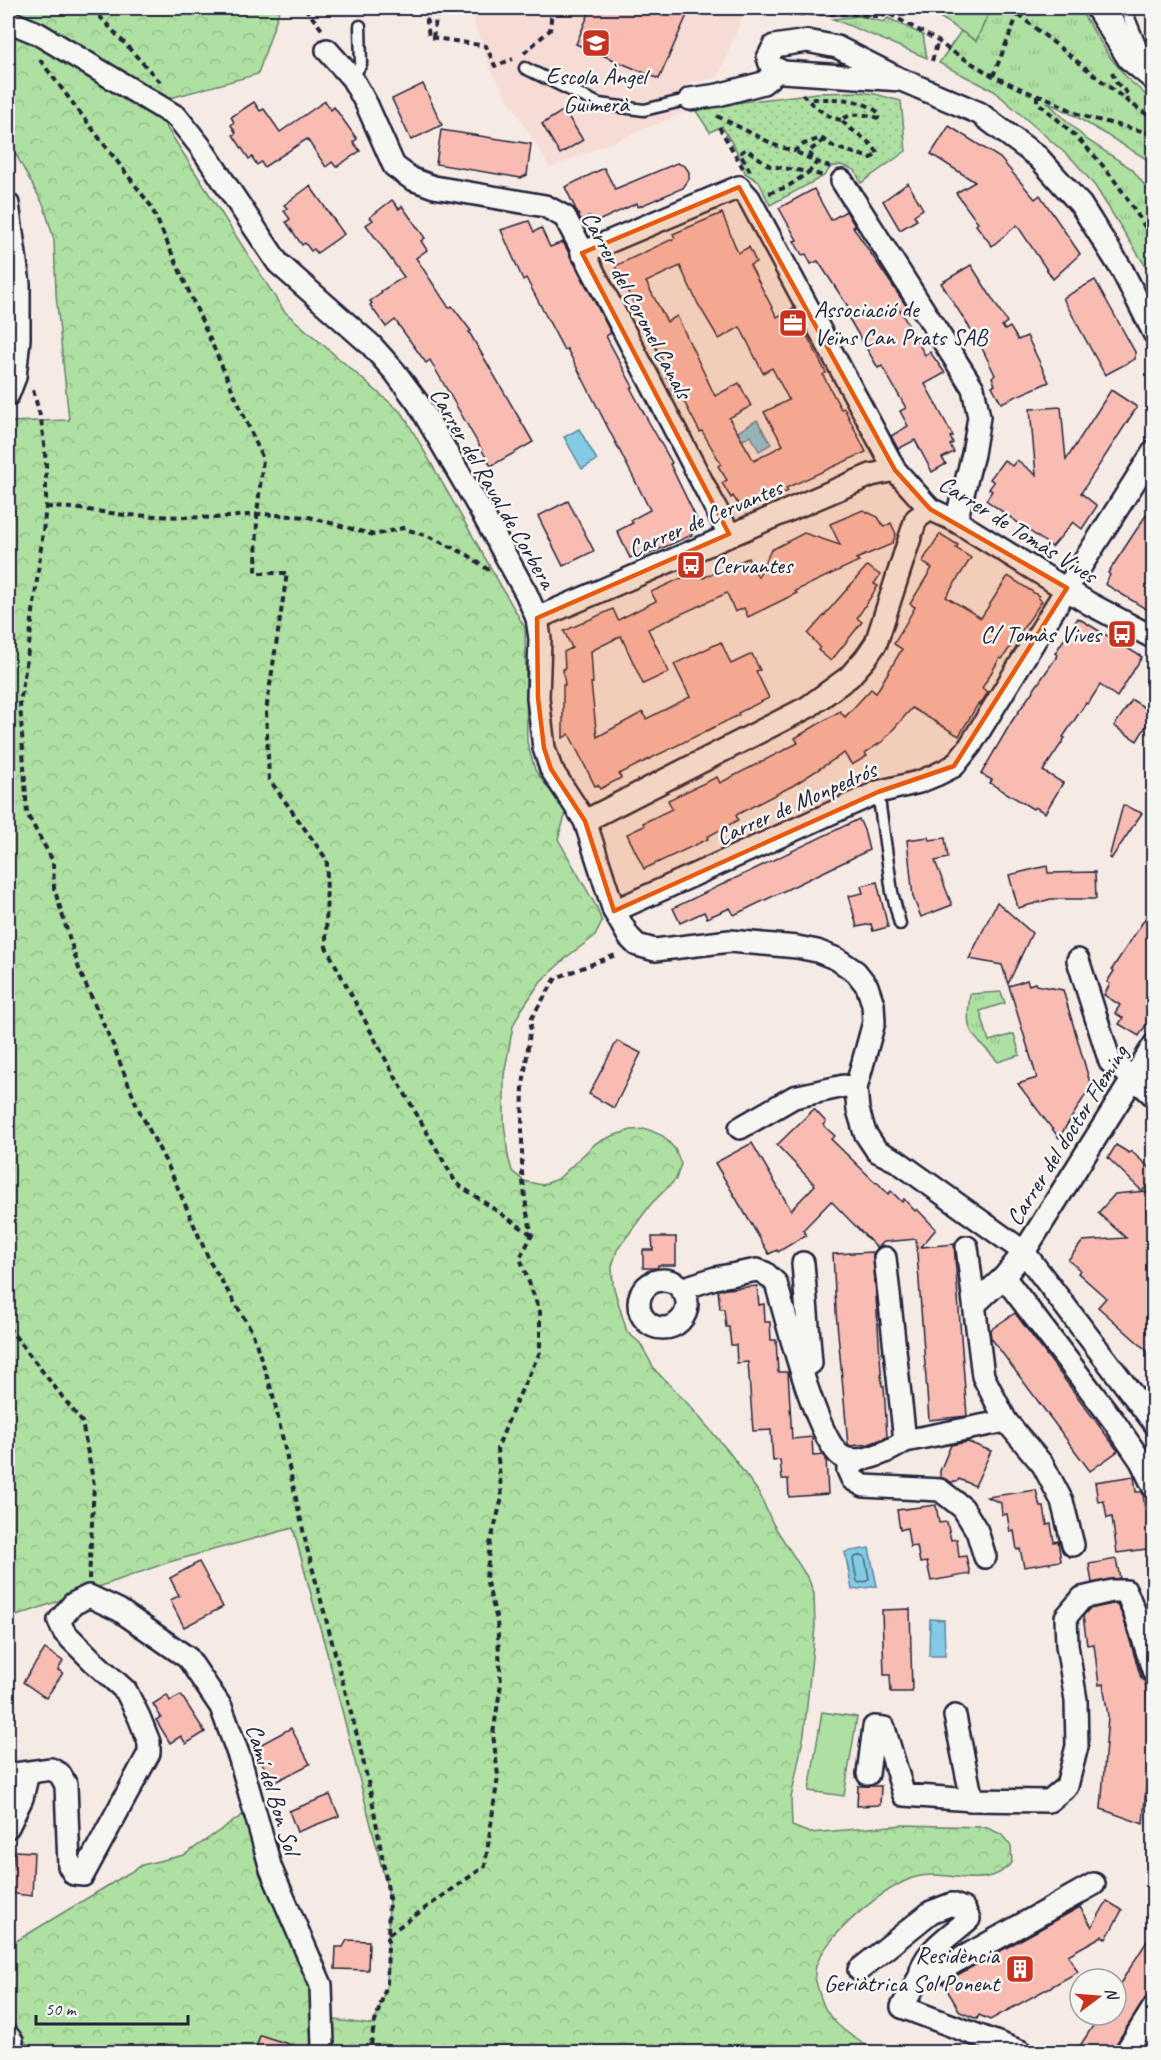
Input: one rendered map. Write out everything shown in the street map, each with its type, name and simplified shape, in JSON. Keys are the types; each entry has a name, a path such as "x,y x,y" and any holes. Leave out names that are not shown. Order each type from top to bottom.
{"street":[{"path":"1100,8 1131,57 1154,76"},
{"name":"Carrer del Raval de Corbera","path":"10,22 37,33 177,117 200,146 278,263 371,345 395,372 417,403 511,563 537,618 540,639 538,698 544,748 551,769 585,821 615,911 629,937 637,945"},
{"path":"902,80 778,71 771,66 768,58 774,46 807,41 837,47 902,80 980,113 1038,157 1081,205 1122,270 1154,333"},
{"name":"Carrer del Coronel Canals","path":"327,50 352,78 368,105 394,166 412,179 434,187 545,206 565,217 729,534"},
{"path":"690,99 718,95 763,83 778,71"},
{"path":"582,253 728,191 744,175"},
{"name":"Carrer de Tomàs Vives","path":"744,175 749,198 895,470 930,508 956,521 1090,604 1154,639"},
{"path":"842,181 973,388 979,417 973,454 956,521"},
{"path":"8,204 19,284 19,339 15,377 8,395"},
{"name":"Carrer de Monpedrós","path":"615,911 878,792 919,782 954,766 970,747 1154,451"},
{"name":"Carrer de Cervantes","path":"537,618 871,475 895,470"},
{"path":"585,821 808,707 849,676 876,643 916,519 930,508"},
{"path":"637,945 655,950 730,941 797,946 837,959 856,972 867,986 873,1004 874,1022 856,1088 858,1110 866,1133 877,1151 897,1161 1024,1252 1154,1423"},
{"path":"1078,960 1110,1062 1133,1077 1154,1096"},
{"name":"Carrer del doctor Fleming","path":"975,1304 1004,1276 1024,1252 1154,1045"},
{"path":"740,1128 794,1097 844,1086 856,1088"},
{"path":"967,1247 983,1376 1006,1421 1043,1465 1062,1501 1073,1545"},
{"path":"885,1258 905,1441"},
{"path":"802,1263 811,1363 802,1370"},
{"path":"681,1289 715,1278 757,1270 765,1273 776,1283 814,1409 827,1440 841,1456 856,1461"},
{"path":"1004,1276 1113,1420 1141,1461 1154,1488"},
{"path":"660,1281 675,1284 681,1289 687,1303 687,1311 670,1334 649,1323 644,1317 640,1302 646,1288 660,1281"},
{"path":"985,1557 978,1531 963,1508 940,1490 864,1486 852,1479 848,1470 856,1461 891,1451 905,1441 1006,1421"},
{"path":"868,1774 873,1727 884,1728 903,1795 972,1800 1049,1801 1067,1786 1077,1746 1076,1700 1067,1645 1066,1617 1082,1598 1112,1591 1126,1591 1154,1673"},
{"path":"8,1827 22,1798 18,1774 51,1768 60,1774 66,1785 69,1866 74,1874 83,1875 149,1753 149,1742 126,1691 64,1632 59,1621 73,1604 89,1596"},
{"name":"Camí del Bon Sol","path":"89,1596 119,1610 188,1658 221,1707 240,1759 271,1869 321,1985 322,2046 320,2052"},
{"path":"955,1716 972,1800"},
{"path":"920,1976 930,1976 1094,1884"},
{"path":"859,1970 930,1912 952,1904 964,1909 969,1919 928,1955 921,1968 920,1976 902,2007 1022,2052"},
{"path":"1126,2052 1154,2007"}],"lane":[{"path":"1125,8 1154,76"},
{"path":"352,78 361,64 360,26"},
{"path":"525,68 599,104 644,110 690,99"},
{"path":"878,792 892,892 900,924"}],"path":[{"path":"92,8 161,81 177,117"},
{"path":"305,8 322,28 327,50"},
{"path":"425,8 429,37 486,46 495,66 519,57 550,30 551,8"},
{"path":"433,38 440,8"},
{"path":"478,8 478,13 484,8"},
{"path":"760,8 759,10 794,14 857,14 882,17 886,12"},
{"path":"877,8 938,40 948,49 993,76 1037,96 1043,96 1082,116 1154,134"},
{"path":"1010,8 1127,101 1154,119"},
{"path":"993,76 1018,14"},
{"path":"10,22 150,206 263,459 257,514 256,573 287,573 266,711 269,779 327,860 326,947 388,1064 456,1183 532,1235"},
{"path":"932,61 938,40"},
{"path":"794,151 804,144 821,138 834,147 871,158 878,154 875,147 841,120 836,120 808,101 802,93"},
{"path":"1127,101 1128,94"},
{"path":"1037,96 1037,102 1068,128 1107,170 1130,201 1154,242"},
{"path":"808,101 812,99 850,100 866,104 879,113 878,118 857,115 841,120"},
{"path":"712,114 777,146 831,168 842,181"},
{"path":"719,127 744,175"},
{"path":"818,162 808,152 824,140"},
{"path":"744,175 740,153 746,149 770,166 809,172 842,181"},
{"path":"765,195 787,187 809,172 818,162"},
{"path":"32,385 41,419 46,462 46,507 20,703 27,814 53,861 54,888 80,972 137,1106 171,1172 210,1262 252,1331 273,1395 307,1548 372,1799 389,1896 387,1984 374,2025 370,2052"},
{"path":"46,507 125,515 215,518 257,514 309,517 374,535 403,528 430,537 468,555 487,569 511,563"},
{"path":"388,1934 485,1866 498,1776 493,1734 501,1684 497,1620 486,1579 490,1544 502,1498 497,1449 540,1352 540,1312 519,1258 532,1235 522,1173 523,1086 532,1017 556,978 610,958 637,945"},
{"path":"8,1328 82,1422 94,1485 89,1596"}],"highlighted area":[{"path":"739,187 895,470 930,509 1067,588 954,766 878,792 614,911 585,821 551,769 544,748 538,698 537,618 729,534 582,253"}],"shaded area":[{"path":"476,8 746,8 718,78 689,83 693,109 550,168 490,69 474,23"}],"green space":[{"path":"8,8 280,8 258,74 163,100 165,125 284,311 403,414 525,628 527,742 535,770 566,813 558,839 597,908 602,922 595,936 568,956 541,981 513,1026 504,1075 504,1122 512,1171 524,1181 542,1185 558,1179 596,1143 631,1130 647,1129 663,1136 675,1149 681,1164 676,1179 651,1204 617,1250 612,1266 613,1285 627,1332 640,1343 655,1370 729,1452 759,1493 773,1524 809,1580 814,1594 815,1627 804,1734 791,1798 792,1826 810,1833 903,1825 985,1827 1001,1834 1011,1846 1012,1863 997,1874 978,1878 926,1875 903,1882 888,1890 841,1930 819,1959 815,1971 816,1979 826,2010 852,2036 884,2052 29,2052 31,2049 8,2021 8,1946 142,1865 184,1855 244,1814 262,1875 310,1987 319,2018 374,2025 387,1984 389,1896 293,1528 169,1562 8,1619 8,422 69,420 56,294 54,240 44,206 8,140"},
{"path":"926,8 991,8 976,41"},
{"path":"991,8 1079,8 1110,57 1128,79 1153,101 1153,163 1075,116 1047,102 1086,139 1132,169 1153,196 1153,278 1095,186 1074,161 994,91 939,63 961,31 976,41"},
{"path":"859,16 884,22 888,18 923,35 927,58 833,19"},
{"path":"860,92 901,101 906,151 861,183 855,170 841,165 831,167 824,176 770,205 759,182 745,173 740,157 722,126 710,132 694,108 817,93"},
{"path":"1001,992 1005,1003 980,1011 989,1041 1014,1034 1020,1055 998,1062 972,1033 969,1027 968,1008 970,994"},
{"path":"822,1712 857,1717 844,1796 809,1791"}],"water":[{"path":"757,420 771,444 759,451 751,436 741,441 736,433"},
{"path":"579,429 597,460 582,469 564,437"},
{"path":"869,1548 877,1586 852,1590 845,1552"},
{"path":"930,1619 944,1620 945,1656 929,1656"}],"building":[{"name":"Escola Àngel Guimerà","path":"591,8 682,8 680,13 687,15 659,79 576,44"},
{"path":"423,84 442,125 411,140 392,99"},
{"path":"325,101 331,110 334,107 357,139 353,142 360,151 336,167 332,162 326,167 307,139 264,167 261,162 257,165 252,157 249,159 233,135 236,133 231,125 234,122 231,117 254,102 260,111 264,109 280,132"},
{"path":"564,110 583,140 560,154 542,124"},
{"path":"949,126 1000,158 1035,199 1040,195 1080,254 1053,279 1017,225 992,246 976,225 978,223 956,193 975,182 931,154"},
{"path":"441,130 531,144 527,175 521,178 436,164"},
{"path":"677,163 685,166 689,172 689,179 683,188 638,207 637,203 594,223 590,216 581,220 565,187 604,168 615,189"},
{"path":"908,183 923,209 914,215 917,220 900,230 883,201"},
{"path":"310,186 344,234 317,253 314,249 311,251 305,243 302,245 286,222 290,219 284,211 287,208 284,205"},
{"path":"814,189 831,220 846,211 855,226 853,227 907,307 900,310 925,355 930,352 945,373 925,384 953,436 950,437 953,443 950,445 954,452 942,458 946,464 932,472 915,440 898,449 891,436 908,426 900,411 906,408 882,366 878,368 844,310 849,308 818,261 811,264 806,254 802,255 794,241 797,240 779,208"},
{"path":"392,200 399,209 402,206 425,238 421,241 427,250 416,258 449,308 452,306 471,331 469,332 533,442 491,466 430,360 426,363 395,320 386,327 370,305 372,303 370,301 382,293 381,291 404,277 366,225 373,220 370,217"},
{"path":"722,213 738,253 749,247 756,262 750,265 777,317 793,308 826,373 823,375 841,409 844,408 866,452 786,488 788,491 773,499 770,492 740,507 733,496 731,498 722,483 727,480 718,466 721,464 702,431 700,432 681,396 676,398 665,373 668,372 615,266 675,238 673,234","holes":["680,266 698,304 719,339 740,327 763,373 772,368 789,400 764,412 783,445 754,461 729,418 751,406 739,383 715,396 677,316 667,322 646,282"]},
{"path":"529,221 534,232 541,228 550,247 563,242 611,333 606,336 633,387 631,389 672,463 670,464 701,528 691,533 692,535 642,557 640,553 630,558 617,531 633,523 631,520 650,510 567,349 564,350 526,278 523,280 501,230"},
{"path":"971,265 1007,322 1002,326 1005,330 1010,327 1018,340 1027,336 1049,382 1001,403 992,386 995,385 992,377 995,375 980,344 941,283"},
{"path":"1095,280 1135,352 1135,359 1105,375 1063,298"},
{"path":"1111,390 1137,407 1081,493 1097,506 1082,529 1073,522 1052,547 986,500 992,491 989,489 994,482 990,479 1004,460 1012,466 1017,460 1036,475 1030,409 1061,407 1066,460"},
{"path":"568,501 594,551 563,566 538,516"},
{"path":"1154,503 1154,614 1105,584 1110,575 1108,573"},
{"path":"863,510 878,517 884,527 891,523 896,534 892,544 856,559 859,561 795,591 797,593 748,617 744,608 735,612 727,593 648,629 669,672 643,684 621,636 591,651 593,683 591,683 597,737 643,712 646,719 690,697 674,664 721,642 731,664 752,654 760,670 756,671 769,698 619,774 621,778 600,789 598,785 595,786 569,734 563,738 564,652 572,648 564,631 613,609 618,620 656,601 651,592 699,570 703,578 748,558 758,577 771,550 804,533 840,545 830,524"},
{"path":"940,534 958,545 956,548 971,558 946,597 981,618 1008,576 1039,596 1038,598 1042,601 1002,659 1000,658 982,688 988,692 959,736 912,708 883,741 865,753 867,756 852,765 844,753 794,785 736,815 738,820 707,837 708,839 644,869 627,834 644,826 643,823 672,809 668,800 717,777 720,783 798,743 795,738 840,711 845,717 871,689 876,693 902,649 894,644 915,607 910,604 932,568 922,562"},
{"path":"867,566 880,575 874,584 878,586 857,618 862,622 831,661 818,650 820,647 808,634"},
{"path":"1078,618 1142,657 1117,697 1100,685 1063,737 1065,738 1043,771 1063,783 1045,813 1035,807 1033,809 990,783 992,780 981,774 1012,721 1058,655 1055,653"},
{"path":"1132,700 1154,713 1137,741 1114,726"},
{"path":"1123,805 1142,813 1111,859 1109,858"},
{"path":"859,819 869,850 734,915 730,908 707,918 704,912 680,923 673,908"},
{"path":"928,837 929,840 945,838 948,858 935,861 952,905 921,917 913,897 907,840"},
{"path":"1047,866 1048,873 1095,872 1096,899 1051,899 1018,908 1009,875"},
{"path":"877,882 888,927 873,931 871,924 857,927 849,896 863,893 861,886"},
{"path":"997,902 1032,933 1008,984 1002,965 969,959"},
{"path":"1154,905 1154,1012 1139,1036 1119,1024 1123,1018 1115,1013 1120,1005 1104,995 1110,984 1107,982 1114,971 1112,969"},
{"path":"1027,980 1029,985 1035,983 1063,990 1091,1086 1059,1138 1018,1084 1037,1078 1009,986"},
{"path":"617,1041 641,1053 614,1108 589,1094"},
{"path":"814,1109 826,1122 823,1125 835,1136 831,1139 888,1194 891,1191 902,1202 904,1199 936,1229 921,1247 954,1244 967,1416 929,1420 916,1239 884,1242 877,1248 831,1201 803,1230 806,1235 778,1252 777,1250 769,1254 715,1163 752,1143 791,1210 815,1185 777,1145"},
{"path":"1116,1145 1129,1153 1131,1151 1154,1172 1154,1179 1142,1191 1108,1158"},
{"path":"1146,1191 1147,1255 1154,1248 1154,1357 1098,1307 1106,1298 1078,1273 1080,1270 1068,1260 1083,1241 1126,1238 1098,1213 1115,1194"},
{"path":"652,1237 676,1237 676,1265 643,1268 643,1250 653,1250"},
{"path":"873,1252 887,1437 869,1444 850,1446 848,1445 836,1311 833,1254"},
{"path":"757,1286 759,1305 764,1304 765,1322 770,1322 771,1340 776,1340 778,1372 788,1372 792,1439 812,1437 813,1456 824,1455 826,1458 828,1494 789,1497 788,1479 782,1479 780,1460 773,1461 771,1430 753,1431 748,1362 737,1363 736,1345 731,1345 724,1309 720,1309 718,1290"},
{"path":"1015,1313 1118,1451 1090,1471 991,1338 990,1330"},
{"path":"968,1442 991,1451 975,1486 959,1479 957,1482 951,1482 940,1477 940,1471 951,1445"},
{"path":"1134,1476 1136,1492 1143,1494 1145,1510 1151,1509 1154,1548 1117,1553 1112,1517 1107,1518 1104,1501 1098,1502 1095,1482"},
{"path":"1036,1490 1040,1507 1044,1507 1047,1525 1051,1524 1054,1542 1058,1541 1061,1561 1024,1567 1020,1549 1017,1550 1014,1531 1010,1532 1007,1514 1002,1515 1001,1503 987,1497"},
{"path":"936,1505 939,1523 947,1522 951,1540 957,1539 959,1557 966,1556 970,1574 931,1581 927,1562 920,1563 917,1546 910,1547 907,1528 900,1530 897,1510"},
{"path":"1116,1559 1120,1578 1092,1583 1089,1564"},
{"path":"199,1562 223,1607 184,1627 170,1600 179,1596 170,1578"},
{"path":"1117,1604 1123,1617 1141,1678 1145,1682 1151,1722 1143,1824 1101,1809 1108,1716 1103,1684 1099,1685 1094,1644 1087,1645 1083,1616 1089,1609"},
{"path":"910,1609 912,1692 891,1692 890,1675 884,1675 882,1610"},
{"path":"45,1649 63,1661 58,1670 63,1673 46,1698 23,1682"},
{"path":"167,1695 170,1701 181,1695 205,1732 186,1744 181,1736 170,1743 156,1720 161,1717 153,1704"},
{"path":"291,1728 310,1764 273,1783 254,1748"},
{"path":"858,1786 881,1786 880,1805 857,1806"},
{"path":"330,1795 339,1816 297,1832 289,1811"},
{"path":"14,1851 34,1852 32,1896 8,1893 8,1873 11,1874"},
{"name":"Residència Geriàtrica Sol Ponent","path":"1107,1901 1122,1910 1106,1939 1102,1936 1068,1955 1075,1967 1068,1967 1068,1977 990,2020 979,2015 977,2019 960,2012 943,1983 1080,1907 1092,1927"},
{"path":"1154,1930 1154,1985 1128,2026 1128,1971"},
{"path":"347,1940 369,1941 368,1970 335,1969 336,1947 343,1947"},
{"path":"1092,2027 1127,2027 1111,2052 1076,2052"},
{"path":"260,2035 304,2049 303,2052 255,2052"}],"place":[{"name":"Escola Àngel Guimerà","path":"596,43"},
{"name":"Associació de Veïns Can Prats SAB","path":"793,323"},
{"name":"Cervantes","path":"691,565"},
{"name":"C/ Tomàs Vives","path":"1122,634"},
{"name":"Residència Geriàtrica Sol Ponent","path":"1020,1969"}]}
